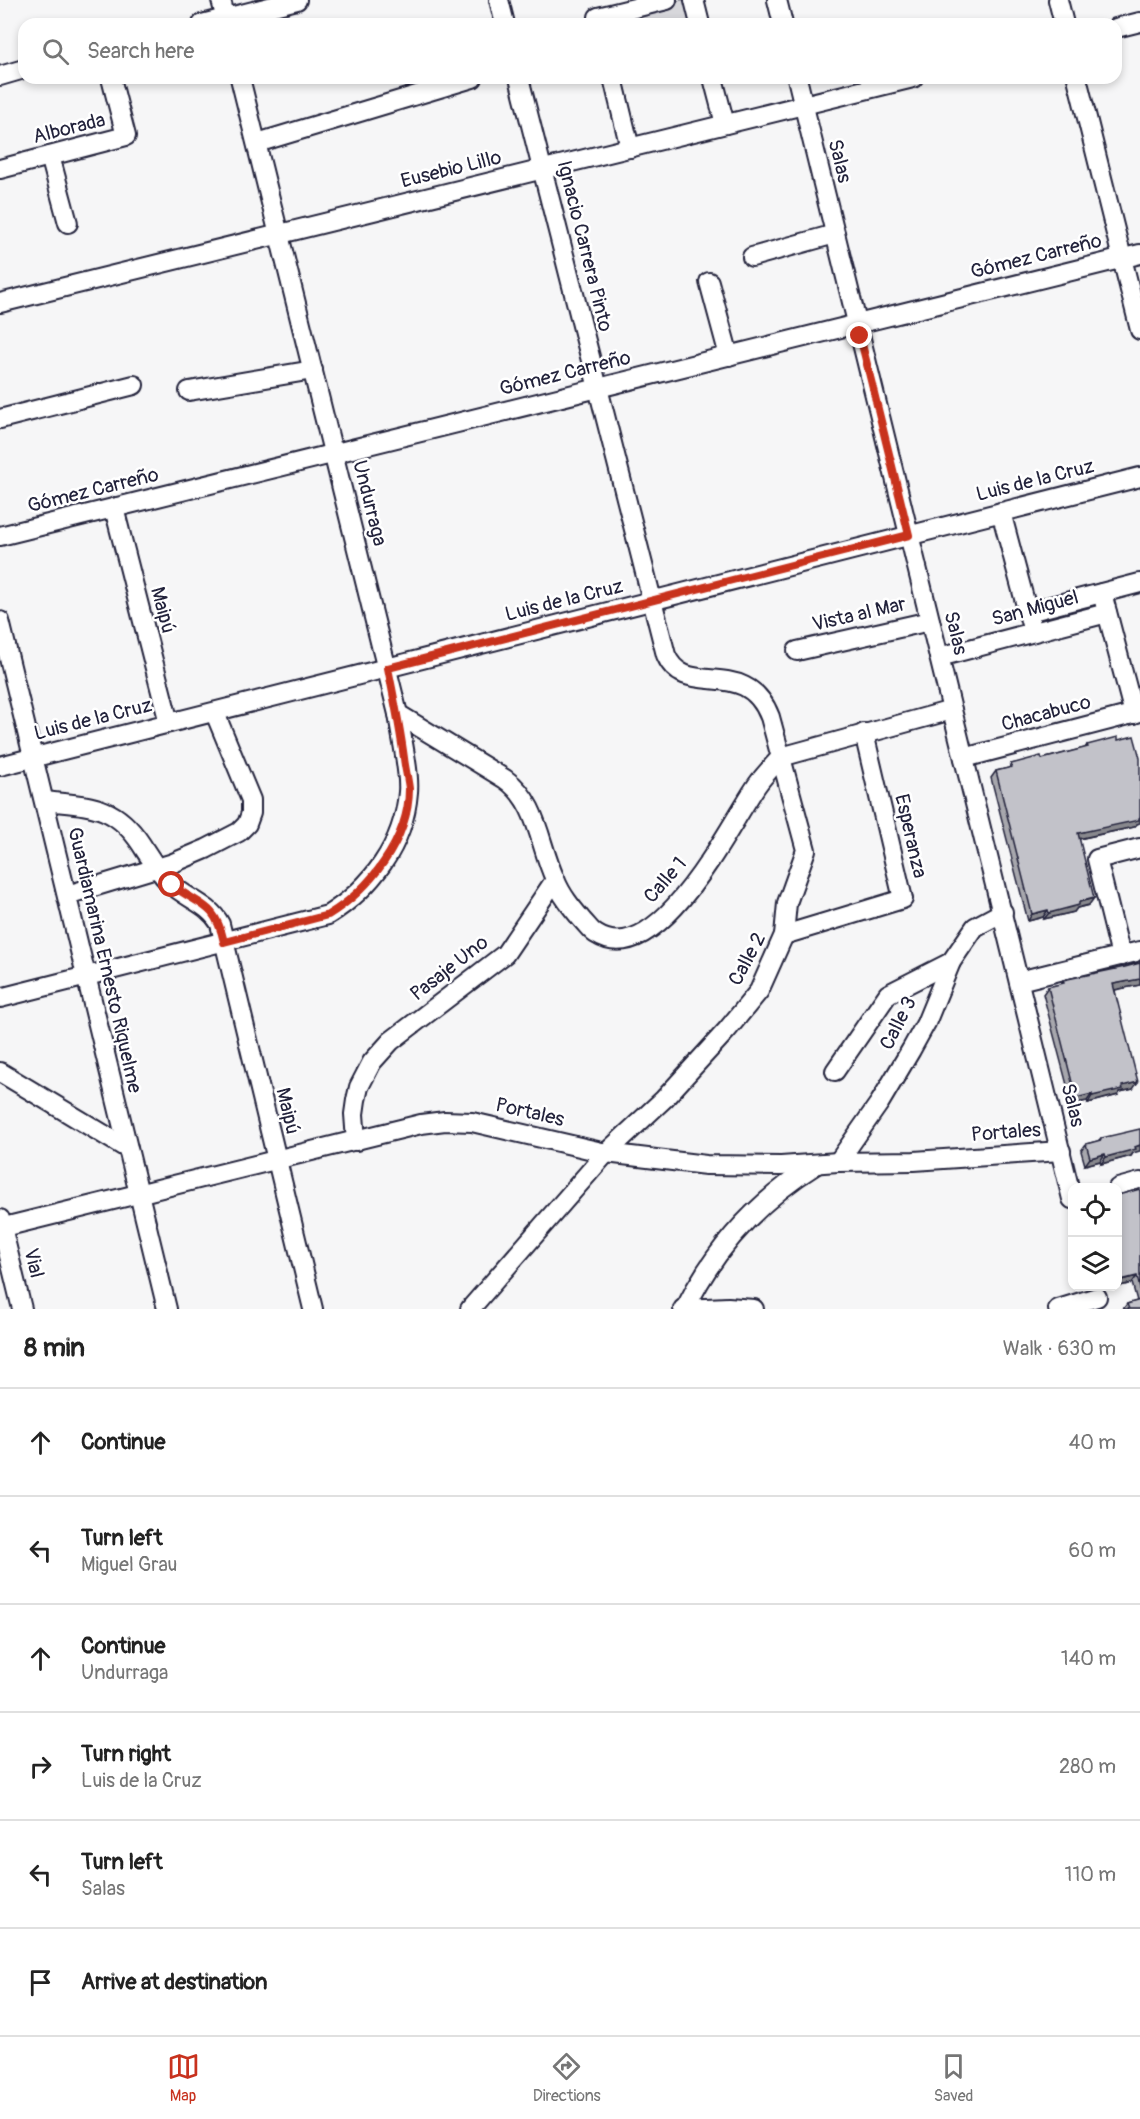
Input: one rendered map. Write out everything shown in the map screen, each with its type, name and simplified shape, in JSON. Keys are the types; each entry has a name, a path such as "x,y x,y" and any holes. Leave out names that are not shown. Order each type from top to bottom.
{"street":[{"path":"224,14 297,0"},
{"path":"499,0 504,18"},
{"path":"597,14 667,0"},
{"path":"694,0 698,18"},
{"path":"777,0 782,18"},
{"path":"1058,0 1062,18"},
{"path":"1122,26 1140,22"},
{"path":"0,75 18,70"},
{"name":"Alborada","path":"0,169 126,136 113,84"},
{"name":"Undurraga","path":"224,942 328,915 342,907 365,886 384,862 398,835 409,790 398,714 388,668 242,84"},
{"path":"257,143 453,84"},
{"name":"Ignacio Carrera Pinto","path":"520,84 653,600"},
{"path":"614,84 630,148"},
{"path":"715,84 725,124"},
{"name":"Salas","path":"798,84 1019,981 1063,1140 1070,1183"},
{"name":"Eusebio Lillo","path":"0,303 889,84"},
{"path":"1078,84 1140,330"},
{"path":"50,156 68,223"},
{"path":"752,257 835,234"},
{"name":"Gómez Carreño","path":"0,536 1140,254"},
{"path":"709,282 729,356"},
{"path":"189,391 313,370"},
{"path":"0,419 134,385"},
{"name":"Luis de la Cruz","path":"0,766 1140,477"},
{"name":"Maipú","path":"114,508 169,723"},
{"path":"1001,512 1033,632"},
{"name":"San Miguel","path":"1028,612 1140,583"},
{"path":"1102,593 1137,713"},
{"name":"Calle 2","path":"470,1309 606,1153 664,1099 727,1030 759,991 784,936 787,903 806,850 767,709 752,690 731,681 692,678 673,668 666,655 653,600"},
{"name":"San Miguel","path":"939,657 1107,613"},
{"name":"Guardiamarina Ernesto Riquelme","path":"0,621 166,1309"},
{"name":"Vista al Mar","path":"797,651 930,621"},
{"path":"781,757 952,710"},
{"name":"Chacabuco","path":"964,758 1137,713"},
{"path":"398,714 505,779 518,790 530,807 555,880"},
{"path":"67,895 181,860 239,831 249,819 251,800 217,718"},
{"name":"Esperanza","path":"784,936 903,899 864,733"},
{"name":"Calle 1","path":"555,880 572,908 595,933 603,937 621,939 640,935 683,897 722,844 758,784 781,757"},
{"path":"45,801 101,808 110,813 135,835 155,867"},
{"path":"1121,956 1097,858 1140,848"},
{"name":"Maipú","path":"155,867 172,885 206,907 220,924 313,1309"},
{"name":"Pasaje Uno","path":"356,1141 354,1114 356,1100 362,1081 372,1062 391,1041 505,954 555,880"},
{"name":"Calle 3","path":"838,1162 880,1102 906,1059 926,1023 951,962 975,927 1003,912"},
{"path":"0,998 224,942"},
{"path":"1019,981 1140,951"},
{"path":"835,1071 888,994 951,962"},
{"path":"0,1072 128,1149"},
{"name":"Portales","path":"1,1225 139,1195 427,1123 472,1122 606,1153 706,1165 772,1166 914,1161 1063,1140"},
{"path":"684,1309 707,1268 735,1231 774,1194 819,1163"},
{"path":"1122,1187 1140,1182"},
{"name":"Vial","path":"1,1225 22,1309"},
{"path":"1058,1309 1097,1298"},
{"path":"684,1309 728,1307 754,1309"}],"shaded area":[{"path":"686,0 690,18 626,18 625,14"}],"building":[{"path":"1134,736 1140,758 1139,820 1078,833 1094,898 1079,902 1079,905 1049,913 1048,910 1032,914 996,771 1012,767 1011,764 1041,756 1042,759 1118,737 1118,740"},
{"path":"1140,963 1140,979 1113,984 1138,1082 1122,1086 1123,1089 1076,1098 1048,987 1064,983 1063,980"},
{"path":"1140,1129 1140,1145 1135,1147 1136,1149 1106,1157 1105,1154 1090,1158 1086,1144"},
{"path":"1140,1189 1140,1289 1137,1276 1122,1280 1122,1194"},
{"path":"1140,1300 1140,1309 1129,1309 1127,1304"}],"route":[{"path":"172,885 201,903 217,917 224,942 328,915 342,907 365,886 376,874 392,849 403,820 409,790 398,714 388,668 909,535 860,336"}]}
